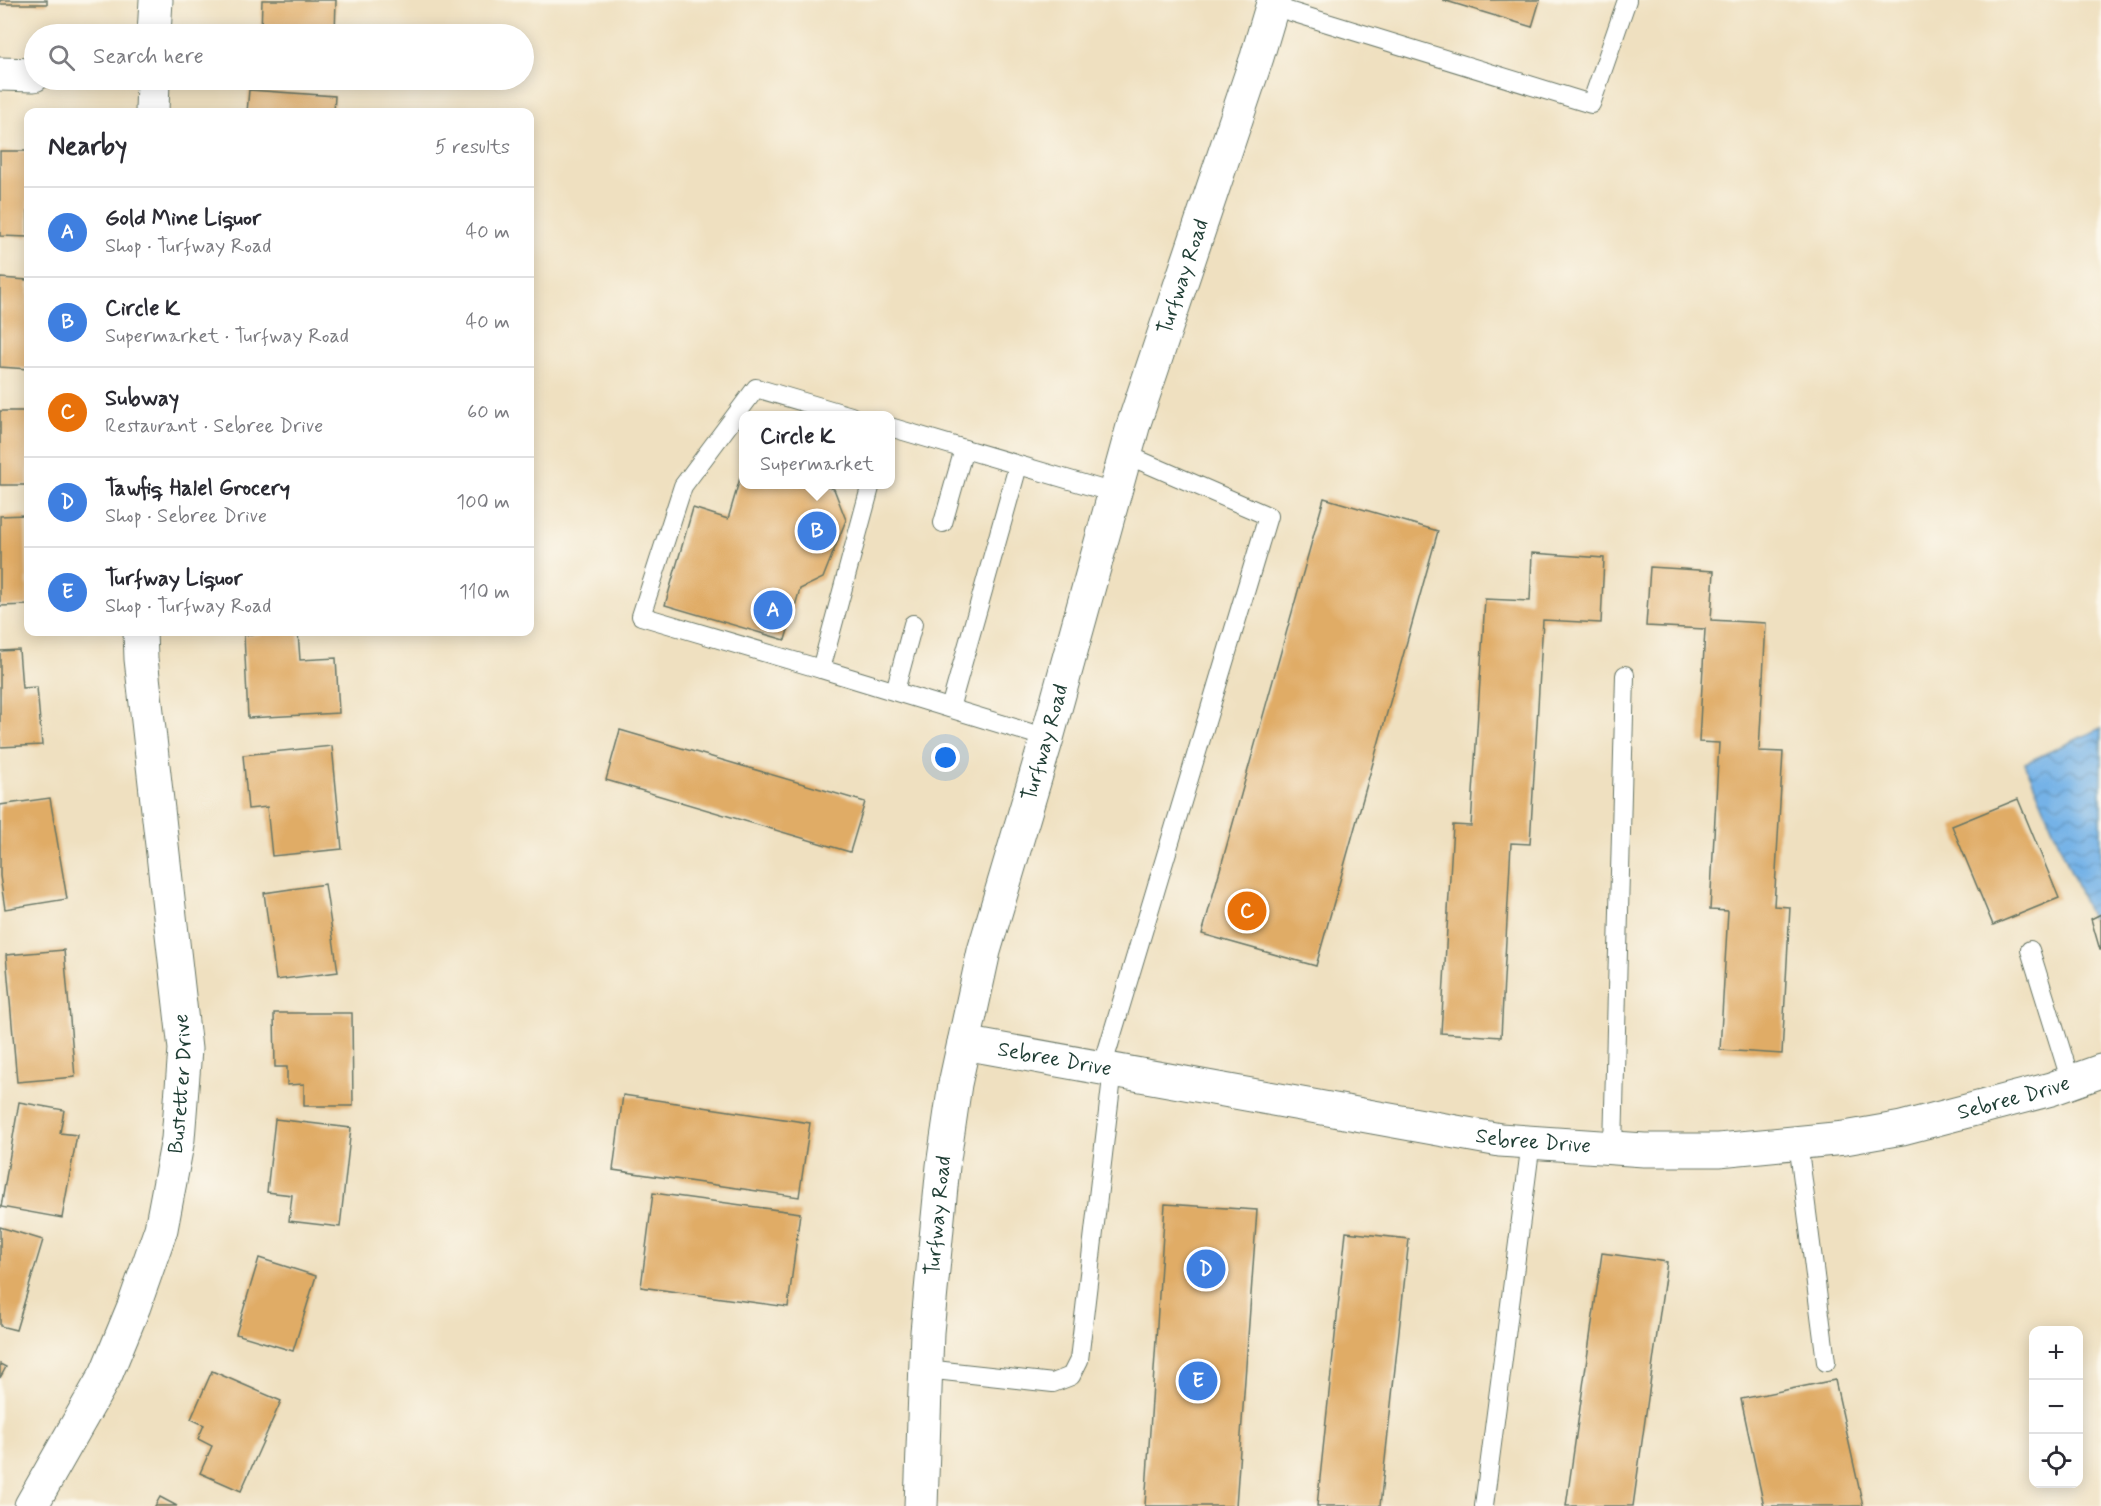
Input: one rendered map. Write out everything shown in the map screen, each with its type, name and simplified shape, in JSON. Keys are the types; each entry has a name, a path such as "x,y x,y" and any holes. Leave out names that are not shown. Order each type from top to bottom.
{"street":[{"path":"155,24 156,0"},
{"name":"Turfway Road","path":"921,1506 927,1332 943,1166 955,1084 984,951 1047,738 1125,454 1273,3"},
{"path":"0,74 24,75"},
{"path":"152,108 153,90"},
{"name":"Bustetter Drive","path":"31,1506 106,1374 134,1306 161,1229 178,1139 185,1049 142,670 140,636"},
{"name":"Sebree Drive","path":"964,1043 1500,1140 1644,1150 1719,1150 1845,1138 1902,1128 2051,1089 2101,1071"}],"lane":[{"path":"1273,3 1591,104 1627,0"},
{"path":"834,411 756,388 683,486 641,616 1047,738"},
{"path":"895,428 1114,493"},
{"path":"943,523 964,449"},
{"path":"926,1369 1053,1383 1071,1376 1079,1360 1107,1069 1268,516 1125,454"},
{"path":"950,708 1018,466"},
{"path":"821,669 870,489"},
{"path":"895,691 913,624"},
{"path":"1613,1148 1625,675"},
{"path":"2030,950 2071,1082"},
{"path":"1484,1506 1531,1142"},
{"path":"1797,1142 1826,1362"}],"water":[{"path":"2101,728 2101,914 2091,919 2025,763"}],"building":[{"path":"0,0 47,0 47,4 0,4"},
{"path":"262,0 336,0 335,24 261,24"},
{"path":"1443,0 1540,0 1532,27"},
{"path":"249,90 335,96 334,108 247,108"},
{"path":"0,151 24,151 24,237 0,236"},
{"path":"0,278 24,280 24,369 0,367"},
{"path":"0,411 24,411 24,485 0,485"},
{"path":"739,482 739,489 834,489 846,520 823,578 800,589 785,640 665,605 693,508 728,519"},
{"path":"1324,498 1438,531 1316,966 1202,934"},
{"path":"24,515 24,605 0,606 0,516"},
{"path":"1532,553 1604,558 1601,623 1543,620 1530,844 1511,843 1501,1037 1441,1033 1453,825 1471,826 1485,599 1530,601"},
{"path":"1650,567 1714,571 1711,620 1766,623 1759,751 1783,752 1774,906 1790,907 1782,1054 1720,1050 1728,911 1710,910 1719,743 1699,742 1705,629 1646,626"},
{"path":"244,636 298,636 300,660 336,658 339,713 248,718"},
{"path":"19,650 22,688 37,687 42,745 0,747 0,651"},
{"path":"620,730 865,802 850,852 606,780"},
{"path":"332,746 342,849 272,856 267,807 248,809 243,755"},
{"path":"50,798 67,899 5,909 0,876 0,805"},
{"path":"2018,799 2059,898 1993,925 1952,826"},
{"path":"325,884 338,972 276,980 264,893"},
{"path":"2101,914 2101,950 2100,950 2091,919"},
{"path":"64,950 75,1077 17,1082 6,955"},
{"path":"274,1013 352,1013 353,1106 304,1106 304,1084 287,1085 287,1067 275,1067"},
{"path":"623,1095 810,1123 799,1197 613,1170"},
{"path":"19,1102 64,1110 60,1133 77,1135 62,1218 1,1207"},
{"path":"275,1119 351,1128 340,1227 289,1221 292,1195 267,1192"},
{"path":"653,1193 800,1213 788,1307 641,1287"},
{"path":"1165,1204 1257,1210 1236,1506 1145,1506"},
{"path":"0,1227 43,1240 16,1330 0,1326"},
{"path":"1346,1232 1409,1239 1380,1506 1317,1506"},
{"path":"1602,1253 1667,1262 1633,1506 1566,1506"},
{"path":"259,1258 316,1276 293,1351 236,1334"},
{"path":"0,1364 6,1367 0,1378"},
{"path":"212,1371 281,1401 241,1491 200,1473 212,1446 198,1439 204,1425 191,1419"},
{"path":"1835,1380 1863,1506 1764,1506 1741,1399"},
{"path":"160,1497 177,1506 155,1506"}],"place":[{"name":"Circle K","path":"817,531"},
{"name":"Gold Mine Liquor","path":"773,610"},
{"name":"Subway","path":"1247,911"},
{"name":"Tawfiq Halel Grocery","path":"1206,1269"},
{"name":"Turfway Liquor","path":"1198,1381"}]}
